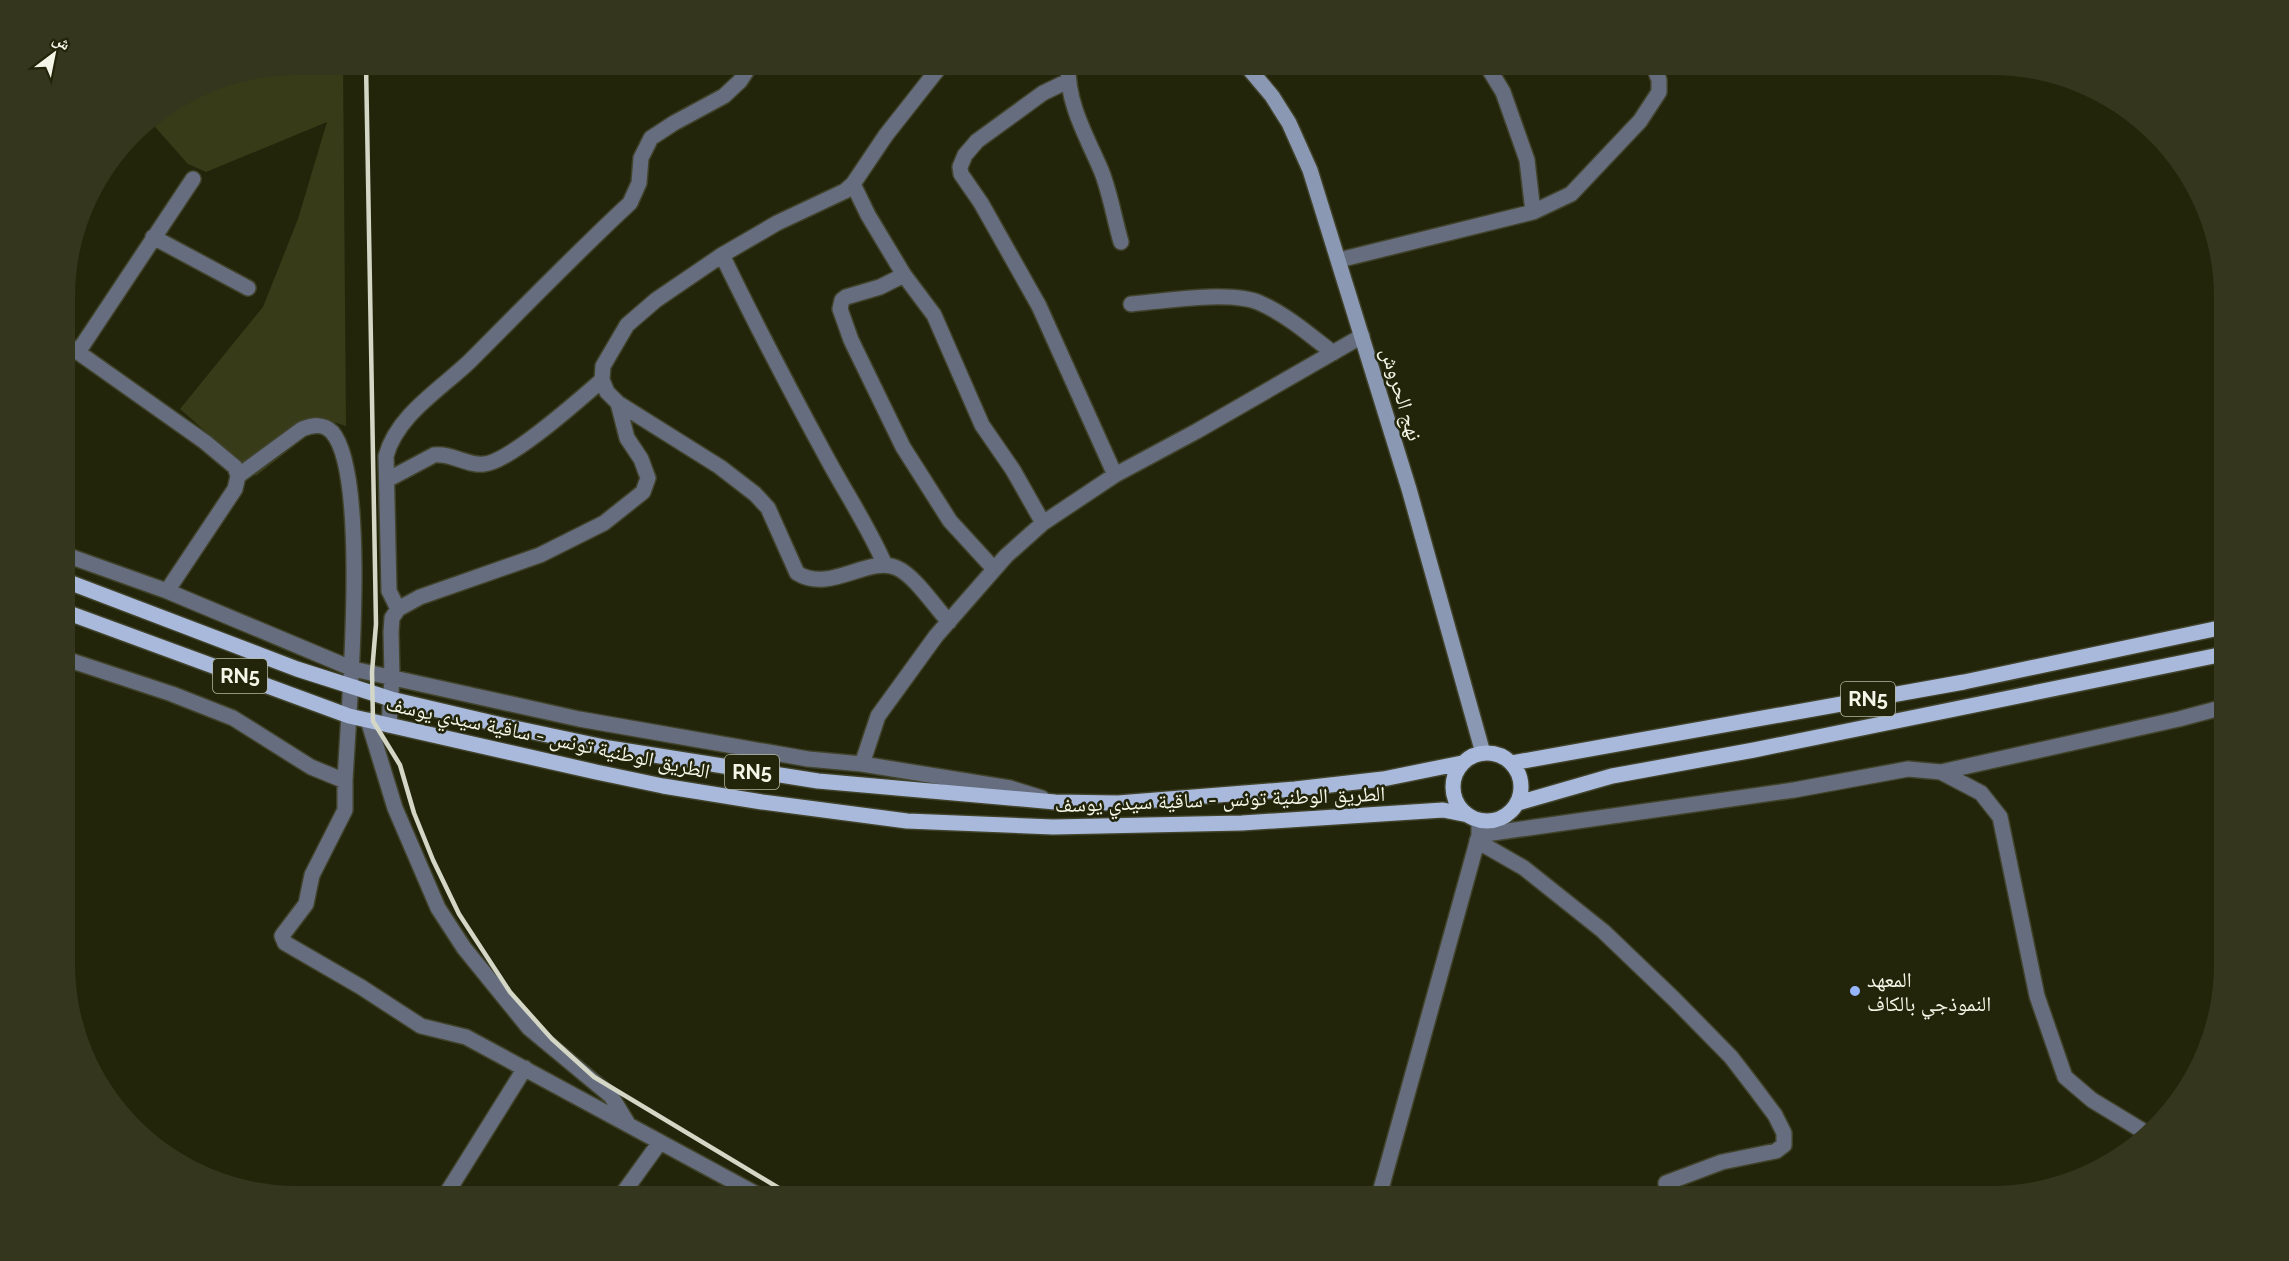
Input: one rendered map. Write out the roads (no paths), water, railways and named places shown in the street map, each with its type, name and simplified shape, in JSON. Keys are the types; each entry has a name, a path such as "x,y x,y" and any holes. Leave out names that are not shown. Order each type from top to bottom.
{"main road":[{"name":"الطريق الوطنية تونس - ساقية سيدي يوسف","path":"75,584 297,669 391,699 556,738 720,767 828,782 1055,802 1118,803 1295,789 1383,779 1462,763"},
{"name":"الطريق الوطنية تونس - ساقية سيدي يوسف","path":"75,615 349,716 663,786 762,802 907,821 1053,827 1242,823 1433,810 1456,811 1476,828"},
{"name":"RN5","path":"1512,763 1964,682 2214,629"},
{"name":"RN5","path":"1476,828 1508,814 1518,803 1612,776 1766,748 2214,656"},
{"path":"1483,753 1504,756 1512,763 1521,782 1518,803"},
{"name":"RN5","path":"1462,763 1471,756 1483,753"},
{"path":"1462,763 1455,773 1454,796 1459,807 1476,828"}],"street":[{"path":"398,609 389,591 386,456 389,444 416,409 468,362 525,303 630,203 639,183 641,158 651,138 724,96 744,75"},
{"path":"933,75 886,135 853,184 836,196 777,223 722,255 656,300 627,325 603,366 602,380 607,392 618,403 720,467 755,494 768,508 797,573 804,577 817,579 848,575 885,565 898,568 912,580 949,622"},
{"path":"1068,75 1080,124 1102,172 1121,242"},
{"name":"نهج الحروش","path":"1254,75 1272,96 1289,123 1310,170 1409,489 1483,753"},
{"path":"1493,75 1503,92 1527,160 1533,212"},
{"path":"1339,260 1533,212 1571,194 1640,121 1659,92 1657,75"},
{"path":"1068,81 1043,93 976,141 965,155 960,167 961,174 981,203 1040,306 1114,475"},
{"path":"75,344 193,179"},
{"path":"853,184 868,216 904,275 934,315 982,425 1013,470 1043,523"},
{"path":"153,237 248,288"},
{"path":"722,255 767,348 842,486 863,519 885,565"},
{"path":"904,275 880,287 846,297 842,300 840,309 850,340 903,447 950,521 994,569"},
{"path":"1131,304 1225,298 1259,302 1291,321 1333,353"},
{"path":"862,764 878,716 949,622 994,569 1043,523 1114,475 1197,431 1362,336"},
{"path":"75,350 205,442 235,467 238,476 235,489 167,591"},
{"path":"387,480 434,455 441,454 476,464 491,463 535,435 602,380"},
{"path":"389,725 392,618 398,609 420,597 540,555 604,523 643,492 648,478 641,459 627,438 618,403"},
{"path":"238,476 302,429 321,425 331,431 342,448 353,510 353,669 345,810 312,875 306,904 282,936 285,944 361,987 421,1026 466,1037 741,1186"},
{"path":"75,558 167,591 353,669 579,719 808,759 862,764 1010,788 1055,802"},
{"path":"75,662 172,694 232,718 311,767 345,781"},
{"path":"1476,828 1794,790 1908,770 1941,772 2179,719 2214,709"},
{"path":"369,720 395,808 438,908 464,948 529,1029 611,1096 628,1124"},
{"path":"1941,772 1981,793 2000,817 2037,996 2065,1077 2092,1100 2140,1129"},
{"path":"1476,828 1603,931 1731,1057 1775,1115 1784,1133 1784,1145 1776,1151 1722,1162 1666,1183"},
{"path":"1382,1186 1423,1045 1476,828"},
{"path":"451,1186 525,1068"},
{"path":"628,1186 660,1142"}],"railway":[{"path":"366,75 376,624 372,672 373,721 400,765 414,813 459,914 510,992 552,1039 594,1077 775,1186"}],"place":[{"name":"المعهد النموذجي بالكاف","path":"1855,991"}]}
